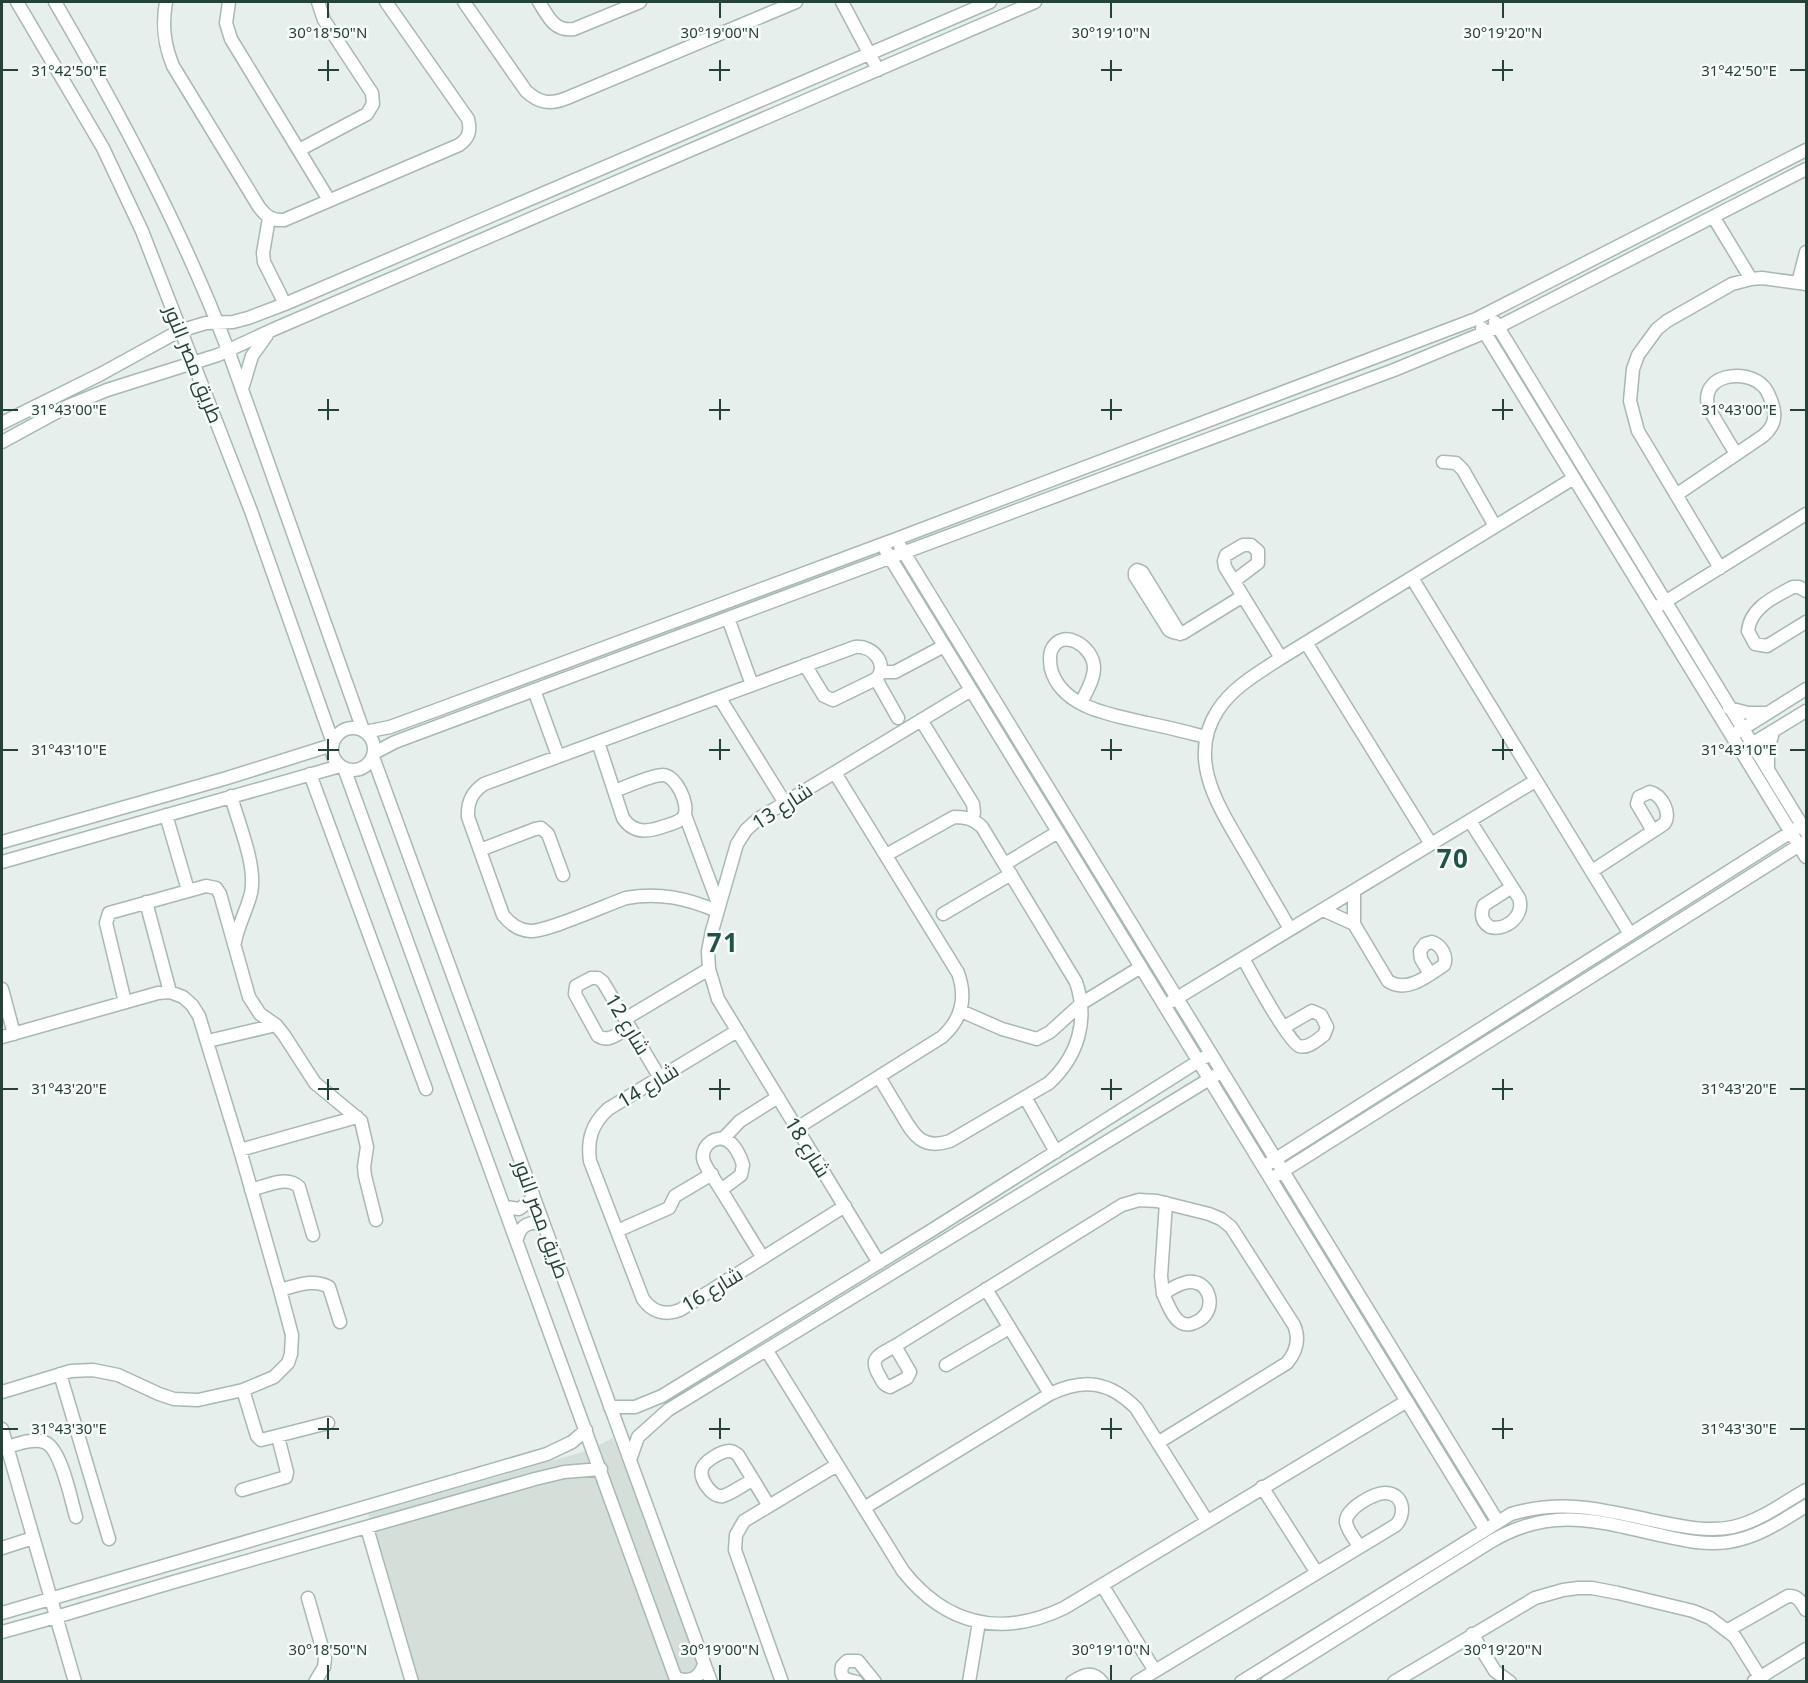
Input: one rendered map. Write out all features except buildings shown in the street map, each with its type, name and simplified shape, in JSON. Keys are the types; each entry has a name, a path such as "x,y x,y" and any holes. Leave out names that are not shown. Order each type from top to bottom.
{"street":[{"name":"طريق مصر النور","path":"17,2 103,147 142,231 251,511 333,744"},
{"name":"طريق مصر النور","path":"55,2 145,164 181,238 218,323 364,731"},
{"path":"166,2 164,29 166,47 173,66 259,207 269,218 284,220 459,145 469,134 468,119 386,2"},
{"path":"229,2 226,23 231,39 329,200"},
{"path":"299,150 367,114 373,105 372,93 324,21 318,2"},
{"path":"464,2 526,91 535,99 556,102 796,2"},
{"path":"539,2 559,29 566,31 640,2"},
{"path":"842,2 878,70"},
{"path":"2,423 101,374 179,331 194,326 248,318 285,304 843,65 977,4 990,2"},
{"path":"2,442 68,406 107,390 228,350 1035,2"},
{"path":"843,65 850,81"},
{"path":"342,767 333,757 333,744 338,734 348,729 364,731 390,727 896,540 1476,319 1806,150"},
{"path":"2,862 315,772 342,767 355,771 361,769 374,755 395,742 1394,370 1485,333 1806,170"},
{"path":"269,218 263,253 264,262 285,304"},
{"path":"1714,218 1751,279"},
{"path":"1720,568 1644,442 1633,416 1630,385 1633,369 1647,341 1667,321 1732,284 1751,279 1802,283 1806,252"},
{"path":"1490,313 1730,708 1737,732"},
{"path":"1476,319 1654,609 1800,830"},
{"path":"242,390 252,356 272,330"},
{"path":"1676,495 1763,436 1770,430 1774,421 1774,411 1769,395 1758,381 1749,377 1722,378 1711,386 1707,393 1709,409 1736,454"},
{"path":"1443,462 1452,462 1463,470 1495,526"},
{"path":"1290,929 1211,791 1205,763 1206,736 1211,722 1226,699 1247,681 1281,658 1574,478"},
{"path":"1654,609 1806,514"},
{"path":"896,540 1498,1522"},
{"path":"883,544 1485,1529"},
{"path":"1137,570 1142,572 1180,634 1169,630 1135,576 1137,570"},
{"path":"1412,578 1630,934"},
{"path":"1234,581 1281,658"},
{"path":"1806,591 1793,587 1761,607 1751,617 1748,631 1755,644 1767,646 1806,622"},
{"path":"1180,634 1243,596"},
{"path":"728,618 752,685"},
{"path":"1081,703 1094,672 1093,659 1090,652 1080,643 1074,640 1060,642 1051,652 1053,674 1062,687 1081,703 1101,712 1206,736"},
{"path":"1307,644 1431,844"},
{"path":"718,908 668,896 640,896 626,898 539,930 523,930 508,922 503,915 468,817 469,801 484,784 861,646 873,651 880,665 878,676 906,730"},
{"path":"805,665 825,696 832,700 839,699 878,676 895,672 944,646"},
{"path":"1737,732 1806,689"},
{"path":"534,690 558,756"},
{"name":"شارع 13","path":"737,1031 714,992 708,969 708,951 734,852 741,836 752,824 785,803 971,690"},
{"path":"719,697 785,803"},
{"path":"1730,708 1748,713 1768,713"},
{"path":"1747,747 1806,711"},
{"path":"921,720 973,804 974,813 971,819"},
{"path":"390,727 390,734 395,742"},
{"path":"364,731 372,740 374,755"},
{"path":"1769,772 1768,750 1773,732"},
{"path":"598,742 623,818 632,827 638,830 651,830 678,821 685,815"},
{"path":"2,842 333,744"},
{"path":"1747,747 1769,772 1800,830 1806,857"},
{"path":"315,751 315,772 426,1089"},
{"name":"طريق مصر النور","path":"374,755 711,1682"},
{"name":"طريق مصر النور","path":"342,767 677,1680"},
{"path":"797,1128 951,1030 961,1011 963,998 958,973 835,773"},
{"path":"614,791 657,776 668,776 677,783 686,806 685,815 718,908"},
{"path":"1164,1005 1535,781"},
{"path":"1592,871 1664,824 1668,819 1667,812 1656,793 1647,792 1639,797 1637,802 1653,831"},
{"path":"231,796 252,876 252,890 240,921 234,946"},
{"path":"1643,815 1663,804"},
{"path":"166,815 188,891"},
{"path":"879,1077 913,1134 927,1143 950,1141 1049,1083 1067,1064 1079,1038 1082,1003 1076,982 982,827 971,819 963,817 946,820 886,855"},
{"path":"1470,820 1512,887"},
{"path":"480,850 535,828 541,828 548,834 563,875"},
{"path":"1263,1167 1690,896 1800,830"},
{"path":"928,924 943,918 943,914 1058,832"},
{"path":"1270,1179 1803,843"},
{"path":"125,1002 106,920 113,911 206,886 216,888 249,998 260,1014 276,1025 315,1083 361,1121 368,1147 364,1167 365,1176 376,1220"},
{"path":"1354,891 1354,924 1385,978 1393,984 1407,986 1430,974"},
{"path":"1690,896 1698,909"},
{"path":"146,902 170,992"},
{"path":"1323,910 1354,924"},
{"path":"1243,958 1284,1027"},
{"path":"961,1011 1002,1029 1037,1039 1050,1032 1082,1003 1141,967"},
{"path":"1577,968 1585,981"},
{"path":"627,1023 708,969"},
{"name":"شارع 12","path":"627,1023 609,1039 598,1036 574,991 578,984 591,978 598,978 603,982 660,1078"},
{"path":"2,989 8,1035 158,993 170,992 183,997 192,1005 199,1016 208,1041 292,1335 291,1354 282,1371 274,1377 243,1390 220,1396 185,1400 159,1394 118,1374 83,1370 60,1374 2,1392"},
{"path":"208,1041 276,1025"},
{"name":"شارع 14","path":"590,1161 590,1138 600,1117 608,1109 737,1031"},
{"name":"شارع 18","path":"737,1031 879,1263"},
{"path":"610,1407 635,1407 653,1401 879,1263 1211,1054"},
{"path":"630,1460 638,1437 662,1415 1222,1072"},
{"path":"763,1258 704,1161 704,1151 709,1143 723,1139 740,1121 778,1097"},
{"path":"1025,1097 1056,1152"},
{"path":"240,1150 357,1117"},
{"path":"721,1190 739,1178 743,1168 742,1161 732,1144 723,1139"},
{"name":"شارع 16","path":"590,1161 643,1299 652,1309 659,1312 680,1310 845,1206"},
{"path":"617,1231 669,1208 675,1196 712,1174"},
{"path":"251,1190 287,1181 296,1184 299,1187 313,1234"},
{"path":"505,1207 519,1209 530,1201 532,1194"},
{"path":"895,1346 1122,1205 1148,1200 1209,1214 1231,1227 1294,1324 1297,1343 1287,1363 1159,1442"},
{"path":"1163,1294 1161,1276 1166,1203"},
{"path":"517,1239 518,1232 530,1223 544,1226"},
{"path":"932,1230 941,1244"},
{"path":"280,1290 312,1282 326,1285 329,1287 340,1322"},
{"path":"986,1289 1050,1394"},
{"path":"824,1297 832,1312"},
{"path":"946,1365 1009,1328"},
{"path":"767,1351 903,1571 916,1587 945,1609 979,1622 1001,1625 1044,1618 1064,1608 1407,1401"},
{"path":"60,1374 109,1539"},
{"path":"864,1508 1050,1394 1080,1384 1097,1384 1112,1389 1137,1408 1207,1521"},
{"path":"243,1390 258,1438 263,1441 328,1423"},
{"path":"2,1429 75,1682"},
{"path":"2,1613 547,1454 572,1443 586,1430"},
{"path":"242,1490 286,1477 287,1472 278,1437"},
{"path":"7,1447 36,1441 44,1442 54,1449 76,1517"},
{"path":"547,1454 552,1474"},
{"path":"782,1682 734,1545 736,1534 741,1525 837,1465"},
{"path":"2,1632 552,1474 601,1469"},
{"path":"753,1479 769,1506"},
{"path":"1262,1487 1317,1573"},
{"path":"1267,1682 1413,1583 1485,1529 1512,1514 1544,1506 1577,1505 1706,1530 1735,1527 1749,1522 1806,1490"},
{"path":"1137,1682 1360,1547 1400,1521 1402,1505 1395,1496 1379,1494 1349,1511 1346,1518 1347,1526 1360,1547"},
{"path":"1241,1682 1413,1583 1519,1526 1536,1522 1586,1520 1690,1542 1710,1543 1744,1539 1778,1524 1806,1506"},
{"path":"1770,1511 1778,1524"},
{"path":"368,1528 412,1682"},
{"path":"2,1548 33,1538"},
{"path":"192,1557 188,1566 197,1576"},
{"path":"161,1567 170,1570 172,1576 170,1583"},
{"path":"1102,1585 1155,1671"},
{"path":"1394,1682 1535,1598 1578,1588 1605,1590 1693,1611 1710,1618 1735,1637 1759,1680 1806,1649"},
{"path":"1728,1630 1784,1596 1796,1596 1806,1610"},
{"path":"308,1599 325,1658 324,1667 315,1682"},
{"path":"969,1682 979,1622"},
{"path":"1472,1634 1495,1671 1510,1682"},
{"path":"857,1682 846,1680 843,1677 841,1670 847,1661 858,1661 875,1682"},
{"path":"677,1680 694,1679 704,1665"},
{"path":"1072,1682 1088,1674 1097,1676 1102,1682"}],"shaded area":[{"path":"613,1438 712,1681 416,1681 368,1514 586,1451"}],"district":[{"name":"70","path":"1453,858"},
{"name":"71","path":"723,942"}]}
